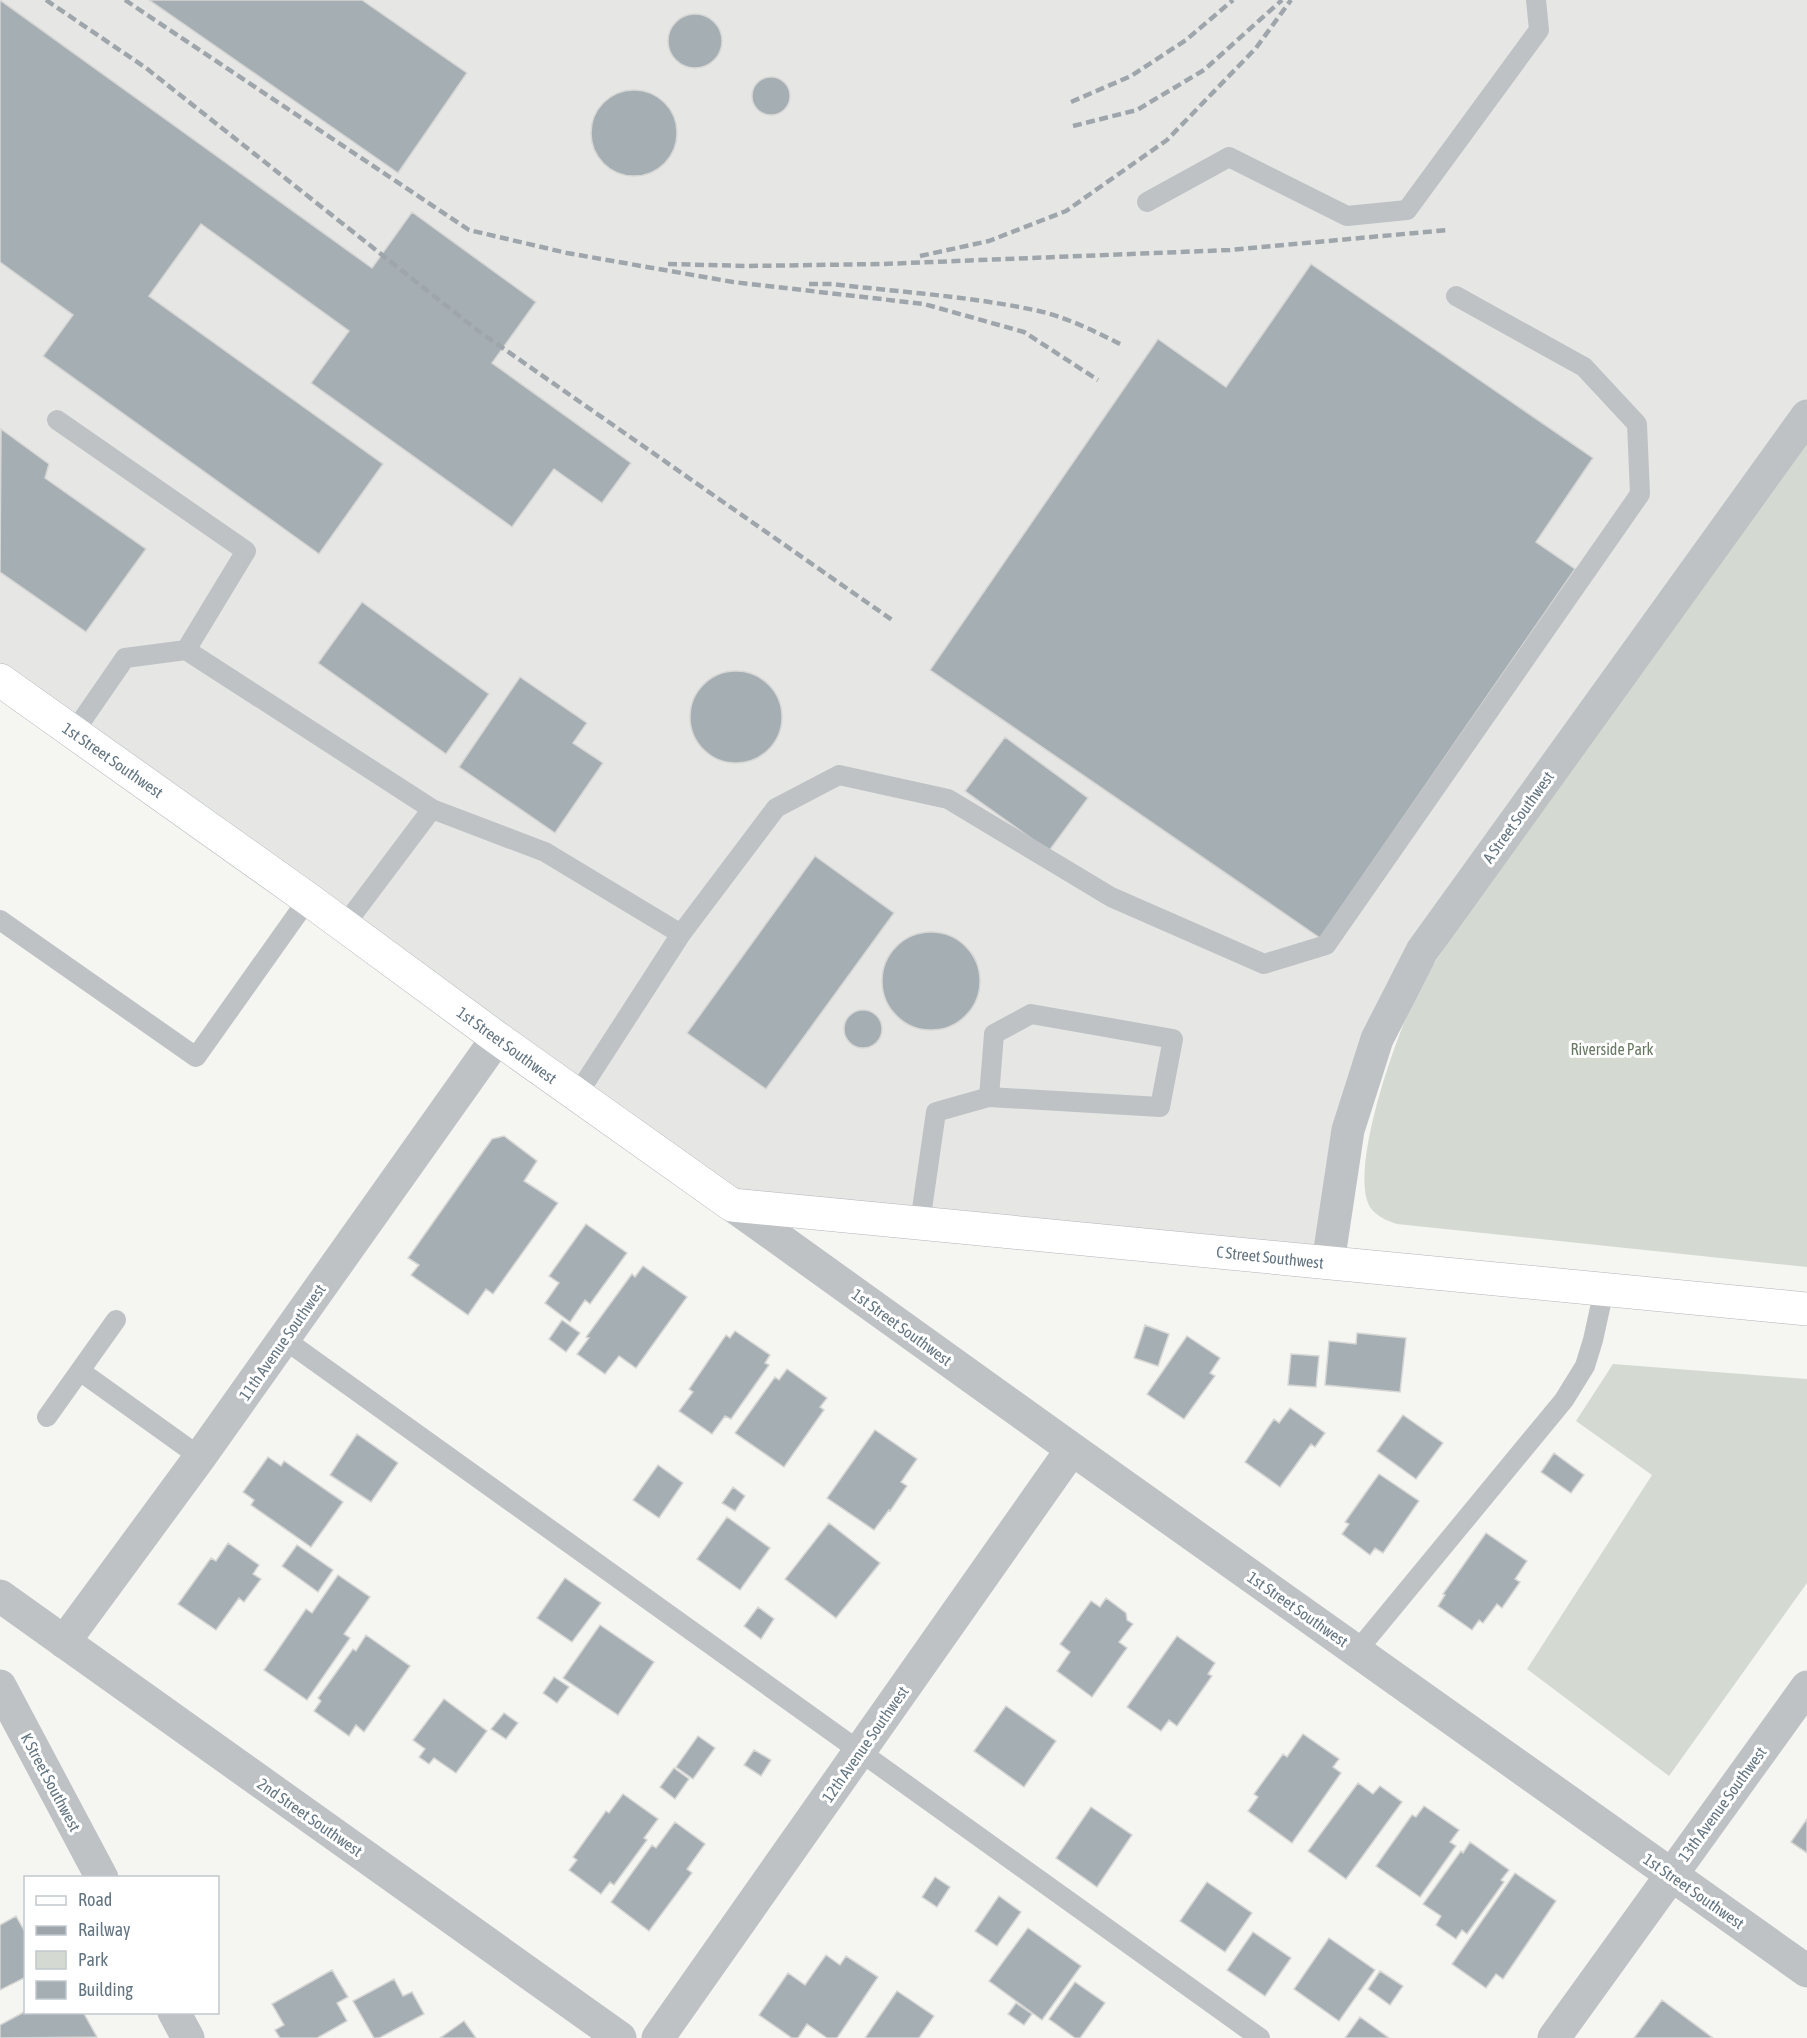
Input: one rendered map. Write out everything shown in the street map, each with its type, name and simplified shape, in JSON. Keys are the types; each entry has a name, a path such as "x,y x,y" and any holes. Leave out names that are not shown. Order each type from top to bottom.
{"main road":[{"name":"1st Street Southwest","path":"0,680 732,1205"},
{"name":"C Street Southwest","path":"732,1205 1807,1309"}],"street":[{"name":"A Street Southwest","path":"1328,1263 1348,1130 1377,1039 1422,951 1807,416"},
{"name":"11th Avenue Southwest","path":"64,1642 200,1457 497,1038"},
{"name":"1st Street Southwest","path":"732,1205 1807,1971"},
{"name":"12th Avenue Southwest","path":"658,2038 1072,1449"},
{"name":"2nd Street Southwest","path":"0,1596 620,2038"},
{"name":"K Street Southwest","path":"0,1686 101,1876"},
{"name":"13th Avenue Southwest","path":"1554,2038 1807,1687"},
{"path":"175,2014 188,2038"}],"lane":[{"path":"1147,202 1229,157 1347,216 1407,210 1539,30 1536,0"},
{"path":"577,1095 681,934 776,808 839,775 948,799 1111,897 1264,964 1326,945 1640,494 1637,424 1584,367 1456,296"},
{"path":"57,420 246,550 186,650"},
{"path":"74,732 125,658 186,650 432,809 545,852 681,934"},
{"path":"345,926 432,809"},
{"path":"0,920 196,1057 308,899"},
{"path":"920,1223 936,1112 989,1097 1160,1107 1173,1039 1031,1014 994,1034 989,1097"},
{"path":"1357,1651 1564,1400 1585,1366 1604,1290"},
{"path":"48,1417 116,1320"},
{"path":"284,1339 1260,2038"},
{"path":"80,1371 200,1457"}],"shaded area":[{"path":"0,0 1807,0 1807,416 1377,1039 1328,1263 732,1205 0,680"}],"green space":[{"name":"Riverside Park","path":"1807,442 1807,1267 1397,1224 1382,1218 1370,1207 1365,1189 1365,1164 1370,1134 1387,1069 1421,986 1433,965 1530,825"},
{"path":"1613,1364 1807,1379 1807,1583 1669,1776 1527,1669 1652,1475 1576,1421"}],"building":[{"path":"0,0 372,268 412,212 536,302 492,363 631,463 602,503 554,469 512,527 311,383 349,331 201,224 149,296 383,464 319,554 43,356 73,315 0,262"},
{"path":"149,0 362,0 467,73 398,173"},
{"path":"695,14 705,16 714,22 720,31 722,41 720,51 714,60 705,66 695,68 685,66 676,60 670,51 668,41 670,31 676,22 685,16"},
{"path":"771,77 778,78 784,83 789,89 789,103 784,109 778,114 771,115 764,114 758,109 753,103 752,96 753,89 758,83 764,78"},
{"path":"626,90 642,90 665,102 674,116 677,133 674,150 665,164 642,176 626,176 610,169 598,157 591,141 591,125 598,109 610,97"},
{"path":"1311,264 1593,458 1536,542 1575,569 1320,938 930,670 1158,339 1226,387"},
{"path":"1,429 49,464 45,478 146,549 86,632 0,572"},
{"path":"362,602 489,694 446,754 318,663"},
{"path":"727,671 745,671 762,678 775,691 782,708 782,726 775,743 762,756 745,763 727,763 710,756 697,743 690,726 690,708 697,691 710,678"},
{"path":"520,677 587,723 573,743 603,763 555,833 459,767"},
{"path":"1005,737 1088,798 1049,851 965,791"},
{"path":"815,856 894,913 766,1089 687,1033"},
{"path":"931,932 950,936 966,946 976,962 980,981 976,1000 966,1016 950,1026 931,1030 912,1026 896,1016 886,1000 882,981 886,962 896,946 912,936"},
{"path":"863,1010 877,1015 882,1029 877,1043 863,1048 849,1043 844,1029 849,1015"},
{"path":"504,1136 537,1161 524,1181 558,1203 493,1294 486,1289 468,1315 411,1275 419,1265 408,1258 492,1139"},
{"path":"586,1224 627,1253 590,1304 585,1300 570,1322 545,1303 559,1283 549,1276"},
{"path":"643,1266 687,1297 636,1368 619,1356 605,1374 577,1354 589,1338 586,1337 632,1274 635,1277"},
{"path":"562,1320 580,1333 566,1352 549,1339"},
{"path":"1145,1325 1169,1334 1158,1366 1134,1358"},
{"path":"735,1331 770,1355 765,1363 769,1365 731,1419 725,1416 712,1434 679,1411 693,1392 689,1389 726,1335 730,1338"},
{"path":"1357,1333 1406,1338 1400,1392 1325,1385 1329,1341 1356,1344"},
{"path":"1187,1336 1220,1358 1210,1373 1215,1376 1184,1419 1147,1394"},
{"path":"1291,1354 1319,1356 1316,1387 1288,1385"},
{"path":"787,1369 827,1398 820,1407 824,1410 784,1467 735,1433 775,1377 779,1380"},
{"path":"1290,1408 1325,1433 1315,1447 1311,1444 1280,1487 1245,1462 1274,1419 1279,1423"},
{"path":"1403,1415 1443,1443 1416,1479 1377,1451"},
{"path":"875,1430 917,1459 901,1482 907,1486 874,1530 827,1498"},
{"path":"357,1434 398,1463 371,1502 330,1475"},
{"path":"1554,1453 1584,1475 1571,1493 1541,1472"},
{"path":"268,1457 281,1466 284,1461 343,1502 311,1547 251,1505 254,1500 243,1492"},
{"path":"658,1465 683,1483 659,1518 633,1500"},
{"path":"1379,1474 1419,1501 1383,1553 1375,1548 1370,1555 1342,1534 1349,1524 1345,1522"},
{"path":"733,1487 745,1496 735,1511 722,1503"},
{"path":"727,1517 770,1548 740,1590 697,1559"},
{"path":"829,1523 880,1563 836,1618 785,1579"},
{"path":"1486,1533 1527,1561 1515,1579 1520,1582 1502,1608 1497,1604 1483,1623 1479,1620 1472,1630 1438,1606 1445,1595 1443,1594"},
{"path":"228,1543 259,1565 253,1574 261,1579 244,1602 239,1598 216,1630 178,1604 211,1558 216,1561"},
{"path":"297,1545 333,1570 318,1592 282,1566"},
{"path":"338,1575 370,1597 344,1634 350,1638 307,1700 264,1670 306,1609 312,1613"},
{"path":"565,1578 601,1603 572,1642 537,1618"},
{"path":"1106,1598 1126,1613 1127,1620 1133,1624 1119,1642 1127,1648 1092,1697 1057,1671 1070,1652 1060,1644 1091,1601 1100,1607"},
{"path":"758,1607 774,1619 761,1639 744,1626"},
{"path":"600,1625 654,1662 618,1715 563,1678"},
{"path":"366,1635 410,1666 364,1732 356,1725 349,1736 314,1711 321,1701 318,1698 353,1649 356,1651"},
{"path":"1177,1636 1215,1663 1208,1674 1212,1676 1177,1726 1169,1720 1161,1731 1127,1707"},
{"path":"554,1677 569,1687 557,1703 543,1693"},
{"path":"444,1699 487,1731 456,1773 434,1758 429,1764 419,1757 425,1749 413,1740"},
{"path":"1006,1706 1056,1741 1024,1787 974,1751"},
{"path":"504,1713 518,1723 506,1739 491,1729"},
{"path":"1303,1734 1339,1759 1333,1767 1341,1773 1292,1843 1248,1811 1258,1797 1254,1794 1283,1754 1287,1757"},
{"path":"698,1736 715,1748 693,1779 676,1767"},
{"path":"754,1750 771,1760 761,1776 744,1765"},
{"path":"674,1768 689,1779 675,1799 660,1787"},
{"path":"1358,1783 1373,1794 1380,1786 1402,1802 1346,1879 1308,1851"},
{"path":"623,1794 658,1819 644,1838 647,1840 614,1885 610,1882 601,1894 569,1870 577,1860 573,1857 606,1811 609,1813"},
{"path":"1424,1806 1459,1830 1450,1842 1456,1846 1420,1897 1376,1866 1412,1815 1416,1817"},
{"path":"1091,1807 1132,1835 1097,1887 1056,1858"},
{"path":"1807,1819 1807,1853 1791,1842"},
{"path":"675,1822 705,1844 687,1869 692,1873 649,1931 611,1902 652,1845 656,1848"},
{"path":"1470,1842 1509,1870 1501,1880 1504,1882 1467,1934 1462,1930 1456,1939 1436,1925 1441,1916 1423,1904"},
{"path":"1515,1873 1556,1901 1503,1979 1496,1974 1486,1988 1452,1964"},
{"path":"935,1877 950,1887 937,1907 922,1897"},
{"path":"1207,1882 1252,1913 1225,1952 1180,1921"},
{"path":"999,1896 1021,1912 997,1946 975,1931"},
{"path":"16,1916 24,1930 24,1978 0,1990 0,1925"},
{"path":"1028,1928 1081,1966 1042,2020 989,1981"},
{"path":"1253,1932 1291,1958 1265,1996 1227,1970"},
{"path":"1329,1938 1375,1970 1339,2021 1294,1989"},
{"path":"826,1955 840,1965 846,1956 878,1977 837,2038 827,2038 807,2024 798,2038 792,2038 759,2015 788,1973 805,1985"},
{"path":"332,1970 348,1997 337,2003 347,2021 317,2038 280,2038 275,2030 284,2025 272,2004"},
{"path":"1380,1971 1403,1986 1390,2005 1368,1989"},
{"path":"394,1979 403,1996 412,1992 424,2014 379,2038 374,2038 353,2001"},
{"path":"1075,1982 1105,2003 1080,2038 1075,2038 1049,2019"},
{"path":"897,1991 934,2016 919,2038 865,2038"},
{"path":"1662,2000 1713,2038 1634,2038"},
{"path":"1016,2003 1032,2014 1024,2025 1008,2014"},
{"path":"24,2012 24,2014 84,2014 97,2037 0,2038 0,2025"},
{"path":"1360,2017 1389,2038 1345,2038"},
{"path":"464,2021 476,2038 440,2038"}],"railway":[{"path":"46,0 146,68 477,330 895,622"},
{"path":"125,0 469,230 567,253 733,282 924,304 1024,332 1098,380"},
{"path":"1071,102 1131,76 1186,40 1233,0"},
{"path":"1073,126 1137,110 1204,70 1282,0"},
{"path":"920,256 989,241 1066,211 1167,140 1256,48 1291,0"},
{"path":"668,264 748,266 882,264 1230,250 1447,230"},
{"path":"809,284 832,284 933,295 1034,310 1069,320 1124,346"}]}
